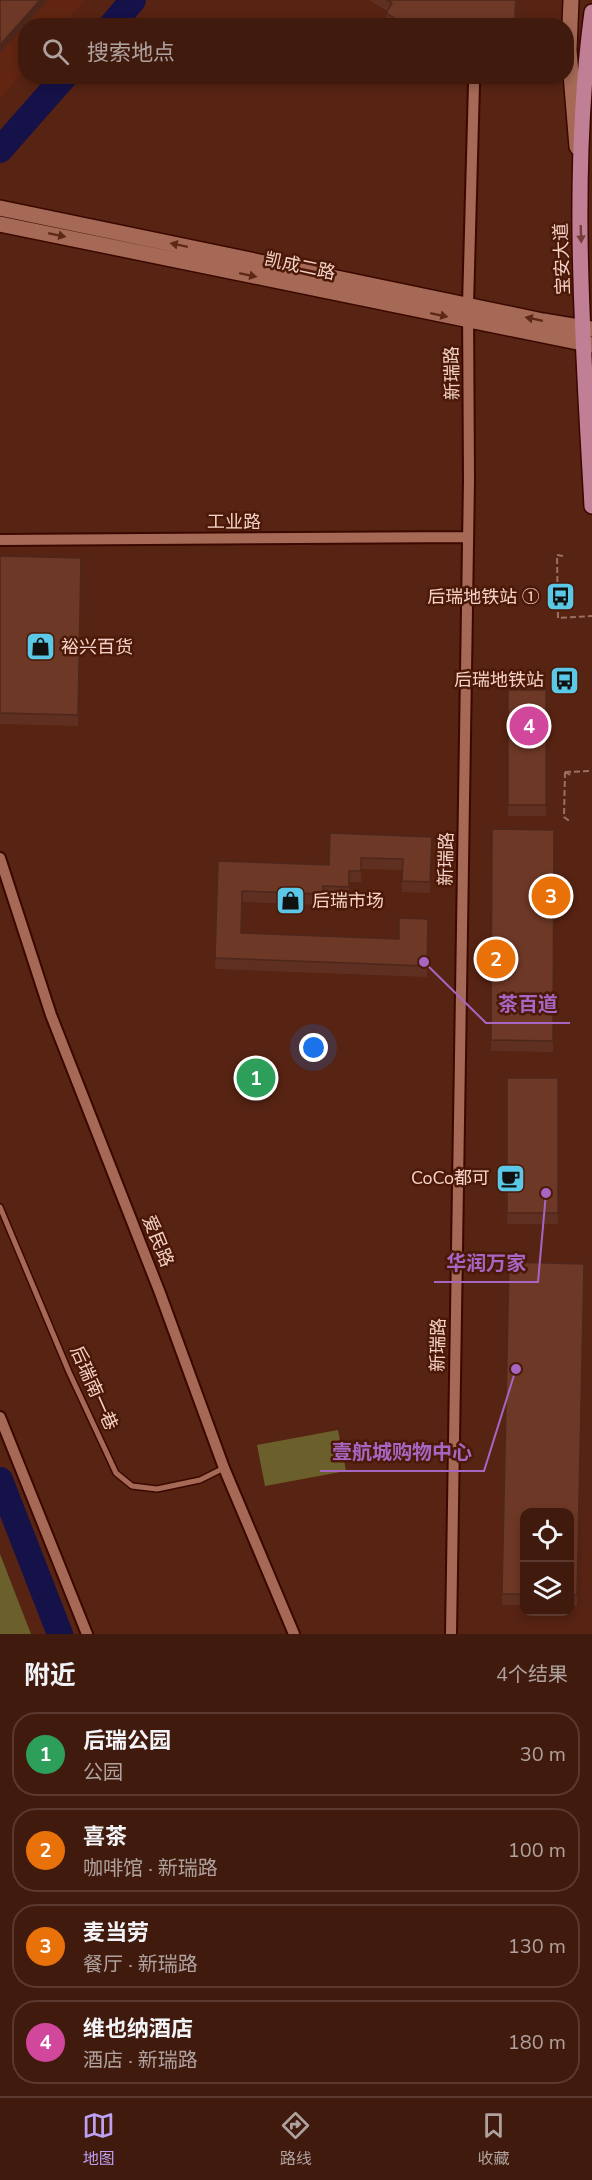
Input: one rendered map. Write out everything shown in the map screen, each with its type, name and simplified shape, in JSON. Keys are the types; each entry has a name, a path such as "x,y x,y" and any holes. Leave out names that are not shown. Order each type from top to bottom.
{"main road":[{"name":"宝安大道","path":"592,12 585,60 579,176 588,328 592,506"}],"street":[{"path":"570,18 571,0"},
{"name":"新瑞路","path":"451,1634 468,537 467,321 474,84"},
{"path":"571,84 579,176"},
{"name":"凯成二路","path":"0,208 588,328"},
{"name":"凯成二路","path":"0,224 588,344"},
{"name":"工业路","path":"0,540 468,537"},
{"name":"爱民路","path":"0,858 51,1016 160,1293 224,1468 294,1634"},
{"path":"0,1417 87,1634"}],"lane":[{"name":"后瑞南一巷","path":"0,1207 69,1372 116,1473 132,1486 157,1489 200,1480 224,1468"}],"path":[{"path":"563,556 557,555 558,618 592,616"},
{"path":"565,772 592,771"},
{"path":"565,772 572,776"},
{"path":"565,772 564,817 572,820"}],"shaded area":[{"path":"0,0 85,0 69,18 18,18 18,77 0,99"},
{"path":"338,1430 346,1471 265,1486 257,1445"},
{"path":"0,1554 31,1634 0,1634"}],"building":[{"path":"0,0 40,0 24,18 18,18 18,25 0,45"},
{"path":"387,0 516,0 515,18 394,18 386,13 392,3"},
{"name":"裕兴百货","path":"0,556 81,558 78,715 0,713"},
{"path":"508,690 546,690 546,805 508,805"},
{"path":"492,829 554,830 553,1041 491,1040"},
{"path":"330,833 432,837 430,882 402,881 403,859 361,858 361,871 349,871 349,887 323,886 323,894 242,891 241,933 399,939 399,918 428,919 427,966 215,958 218,861 329,865"},
{"path":"507,1078 558,1078 558,1213 507,1213"},
{"path":"509,1262 584,1264 577,1595 574,1595 574,1508 520,1508 520,1594 502,1594"}],"waterway":[{"path":"118,18 133,0"},
{"path":"0,150 58,84"},
{"path":"0,1480 60,1634"}],"place":[{"name":"后瑞地铁站 ①","path":"561,597"},
{"name":"裕兴百货","path":"40,647"},
{"name":"后瑞地铁站","path":"565,680"},
{"name":"维也纳酒店","path":"529,726"},
{"name":"麦当劳","path":"551,896"},
{"name":"后瑞市场","path":"291,901"},
{"name":"喜茶","path":"496,959"},
{"name":"茶百道","path":"424,962"},
{"name":"后瑞公园","path":"256,1078"},
{"name":"CoCo都可","path":"511,1178"},
{"name":"华润万家","path":"546,1193"},
{"name":"壹航城购物中心","path":"516,1369"}]}
